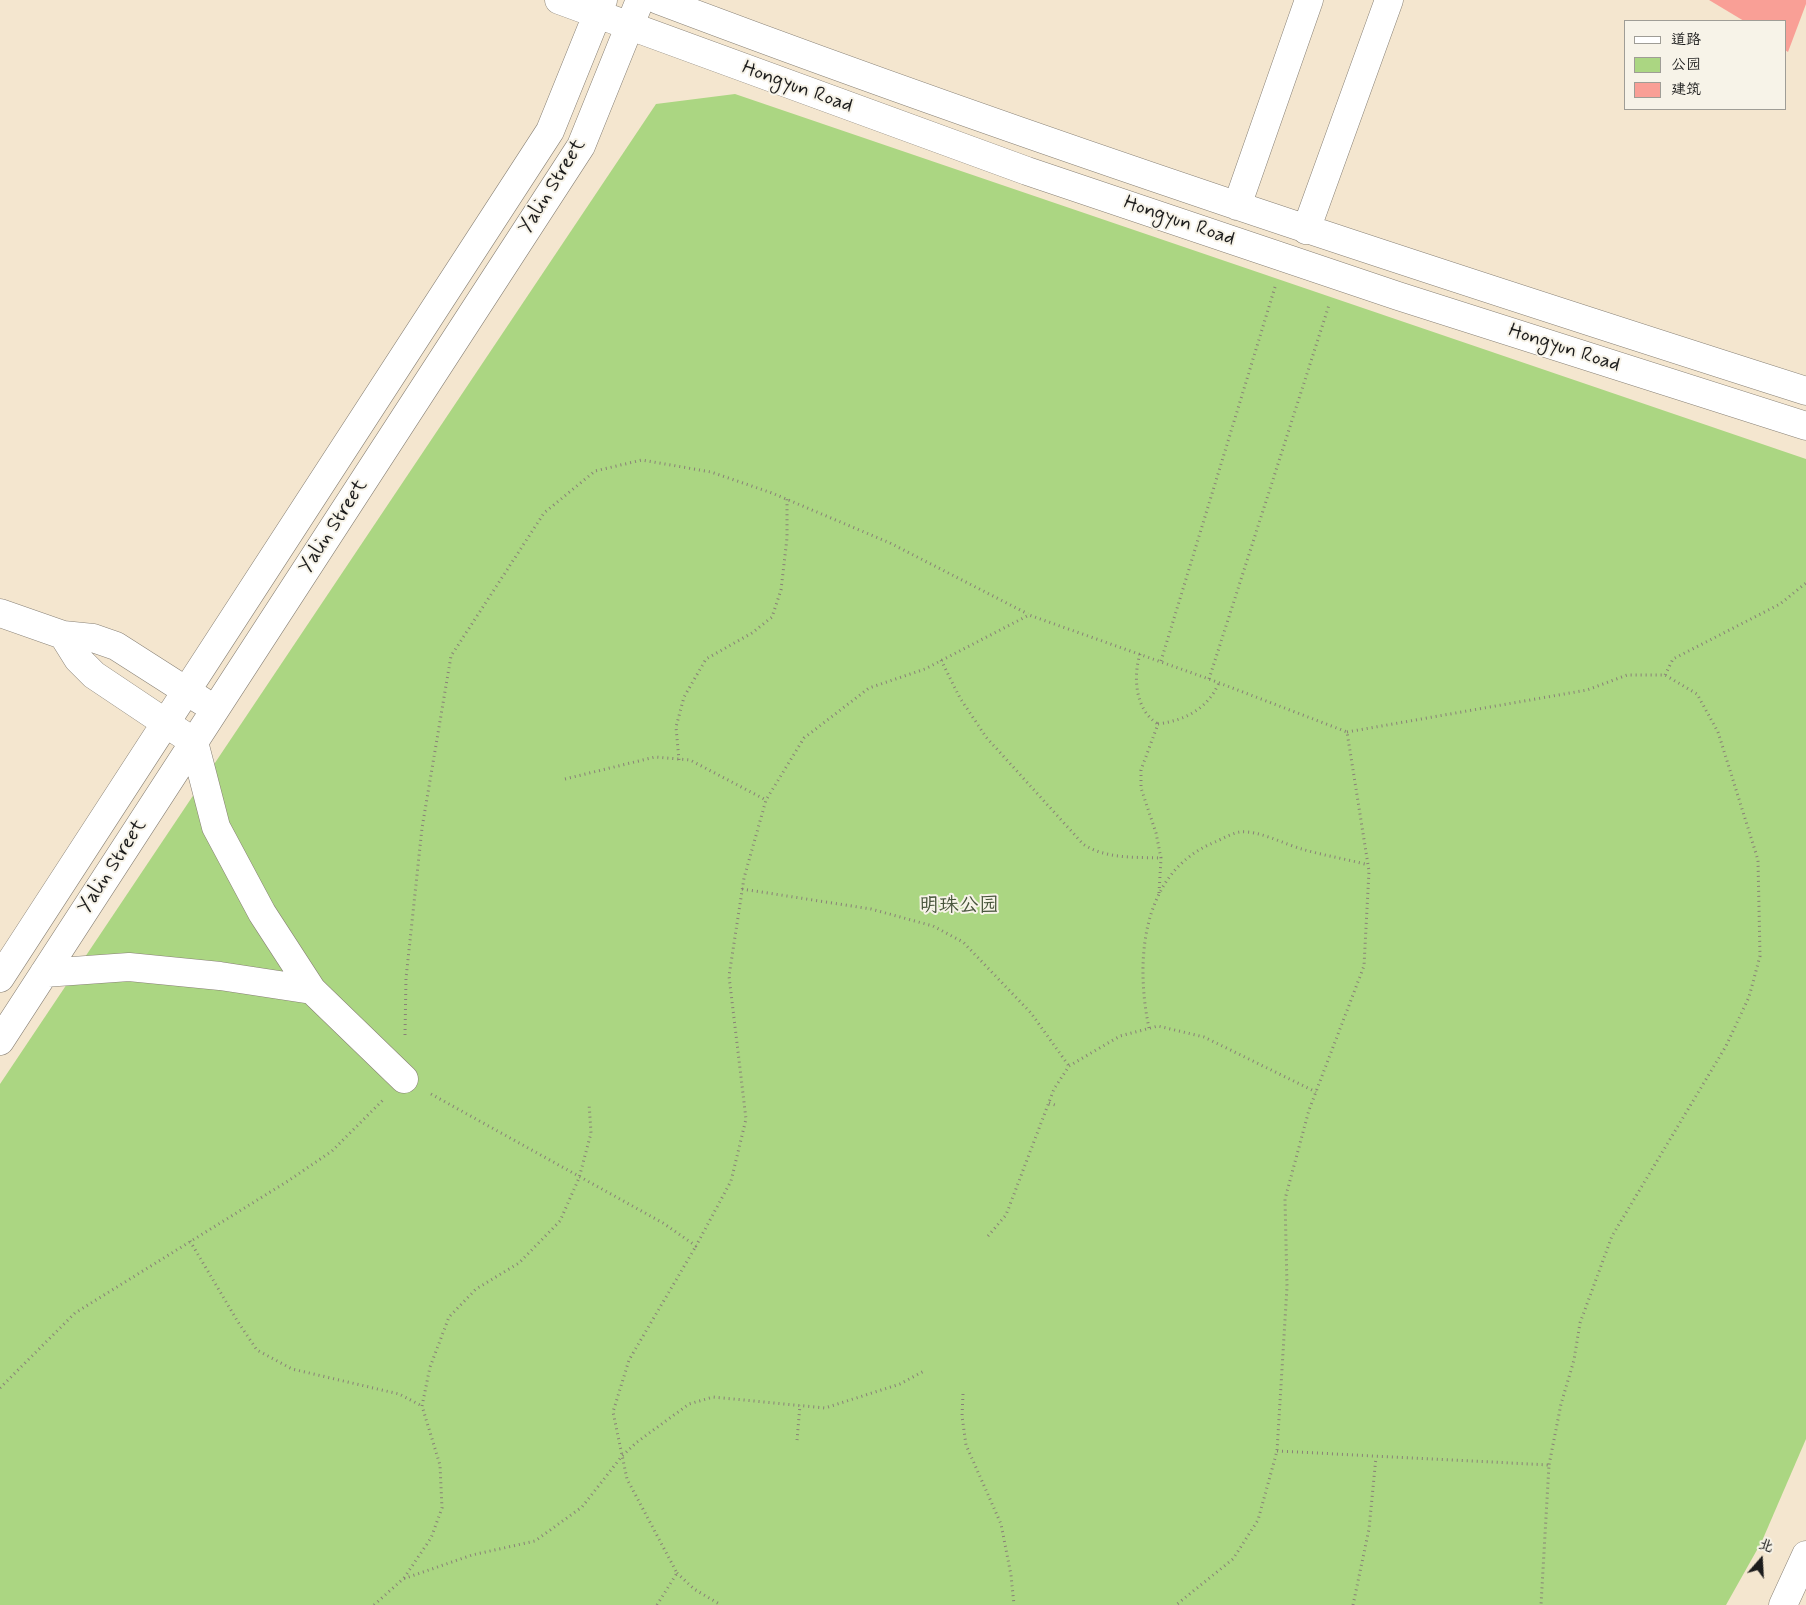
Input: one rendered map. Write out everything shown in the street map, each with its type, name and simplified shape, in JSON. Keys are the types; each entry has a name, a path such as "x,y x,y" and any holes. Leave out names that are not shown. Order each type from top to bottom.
{"street":[{"name":"Hongyun Road","path":"558,0 600,7 630,26 1027,171 1284,258 1806,426"},
{"name":"Yalin Street","path":"0,1041 581,146 640,0"},
{"name":"Hongyun Road","path":"658,0 779,46 1306,230 1806,391"},
{"path":"1237,206 1309,0"},
{"path":"1306,230 1389,0"},
{"name":"Yalin Street","path":"0,978 550,131 600,7"},
{"path":"0,613 64,636 93,638 116,646 215,710"},
{"path":"64,636 78,659 94,676 194,742 216,827 262,913 312,990 404,1079"},
{"path":"44,973 129,967 220,976 312,990"},
{"path":"1783,1605 1806,1555"}],"path":[{"path":"1161,661 1284,258"},
{"path":"1209,678 1339,276"},
{"path":"0,1388 75,1313 332,1150 404,1079 406,978 421,837 451,656 544,513 595,470 642,460 711,472 787,499 890,543 1029,615 1209,678 1347,732 1587,690 1627,675 1665,675 1696,694 1718,732 1758,860 1760,956 1749,997 1726,1046 1612,1236 1580,1322 1574,1360 1561,1404 1549,1465 1541,1605"},
{"path":"680,760 676,727 684,697 706,659 752,633 772,617 781,590 787,538 787,499"},
{"path":"1665,675 1673,659 1780,604 1806,583"},
{"path":"721,1605 694,1590 677,1573 627,1478 613,1412 629,1360 731,1182 746,1119 729,976 742,890 766,800 804,738 869,688 925,668 1029,615"},
{"path":"1140,654 1136,669 1136,687 1142,706 1151,720 1158,724 1179,721 1198,711 1214,695 1220,683"},
{"path":"941,660 960,698 986,737 1083,844 1093,850 1108,854 1161,858"},
{"path":"1158,724 1141,770 1141,788 1156,833 1161,858 1159,893"},
{"path":"1176,1605 1233,1559 1258,1520 1277,1451 1287,1287 1286,1199 1316,1092 1364,966 1368,865 1347,732"},
{"path":"565,779 655,758 690,760 766,800"},
{"path":"1149,1028 1143,999 1142,960 1147,928 1159,893 1177,865 1206,846 1240,832 1269,837 1305,850 1368,865"},
{"path":"742,890 871,910 933,926 963,942 1032,1013 1069,1066"},
{"path":"988,1236 1006,1215 1054,1090 1069,1066 1120,1036 1158,1026 1204,1037 1316,1092"},
{"path":"404,1079 663,1223 696,1246"},
{"path":"374,1605 403,1579 431,1538 442,1508 440,1464 422,1406 430,1366 449,1317 476,1289 519,1263 560,1221 579,1178 591,1133 589,1103"},
{"path":"1050,1103 1054,1105"},
{"path":"190,1241 238,1322 257,1350 292,1369 399,1394 422,1406"},
{"path":"403,1579 472,1555 535,1540 582,1506 622,1456 637,1442 690,1404 712,1397 825,1408 900,1384 924,1370"},
{"path":"963,1394 962,1416 966,1445 1001,1524 1011,1575 1014,1605"},
{"path":"797,1440 800,1405"},
{"path":"1277,1451 1549,1465"},
{"path":"1353,1605 1369,1529 1376,1457"},
{"path":"658,1605 677,1573"}],"green space":[{"name":"明珠公园","path":"735,94 1806,459 1806,1439 1762,1541 1726,1605 0,1605 0,1084 656,104"}],"building":[{"path":"1709,0 1806,0 1788,52 1786,51 1786,20 1742,20"}]}
